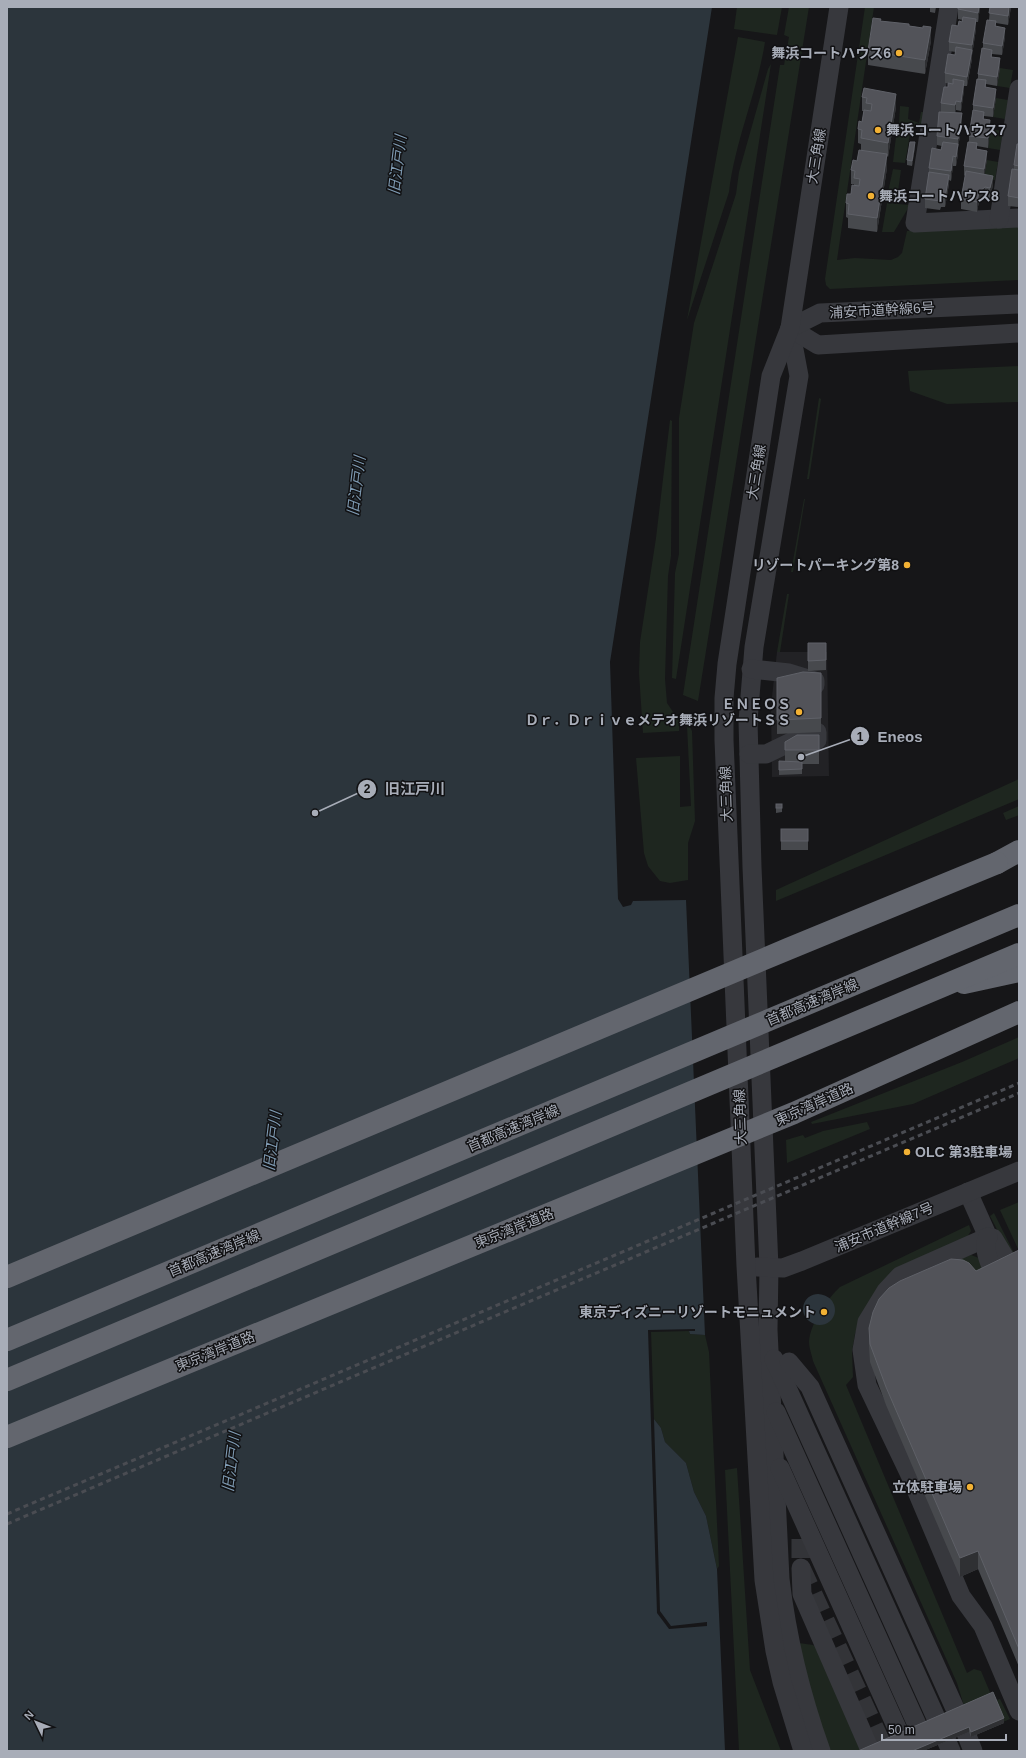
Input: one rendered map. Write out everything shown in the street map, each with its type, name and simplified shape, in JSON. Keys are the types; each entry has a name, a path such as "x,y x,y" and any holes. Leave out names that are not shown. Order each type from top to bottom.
{"highway":[{"path":"996,864 1019,851"},
{"path":"7,1277 788,948 1019,856"},
{"name":"首都高速湾岸線","path":"7,1340 1019,915"},
{"path":"7,1380 1019,954"},
{"path":"935,989 1019,971"},
{"name":"東京湾岸道路","path":"7,1437 794,1113 1019,1012"}],"street":[{"name":"大三角線","path":"804,1751 782,1682 769,1619 764,1580 746,1266 724,740 724,698 743,551 771,376 790,328 839,7"},
{"path":"949,7 915,223 1019,218"},
{"path":"999,219 1019,89"},
{"name":"浦安市道幹線6号","path":"790,328 820,313 1019,304"},
{"name":"大三角線","path":"790,328 799,376 751,669 748,722 769,1267 768,1330 780,1579 784,1616 798,1678 821,1751"},
{"path":"790,328 818,345 1019,333"},
{"path":"751,669 796,682"},
{"path":"749,754 766,754 798,737"},
{"name":"浦安市道幹線7号","path":"746,1266 783,1268 1019,1171"},
{"path":"968,1192 988,1237"},
{"path":"1005,1275 997,1243 993,1238 988,1237 900,1276 886,1291 867,1322 862,1350 867,1385 910,1475 961,1596 983,1626 1019,1711"},
{"path":"768,1330 789,1362 802,1394 952,1715"},
{"path":"769,1349 951,1744 973,1751"},
{"path":"771,1378 910,1733"},
{"path":"771,1402 910,1733"},
{"path":"773,1429 910,1733"},
{"path":"775,1458 799,1512 801,1539 910,1733"},
{"path":"801,1568 802,1594 870,1750"}],"shaded area":[{"path":"737,7 782,7 777,35 734,29"},
{"path":"789,7 809,7 698,701 683,695 780,65 784,65 789,37 784,35"},
{"path":"865,7 874,7 837,260 855,258 891,260 898,257 902,253 907,231 1019,226 1019,280 830,289 826,285 825,279"},
{"path":"738,37 765,42 757,80 736,154 729,192 687,320"},
{"path":"771,64 676,679 672,678 675,573 679,554 679,418 694,323 736,194 739,172 768,69"},
{"path":"1000,68 1013,70 1010,88 997,86"},
{"path":"996,98 1008,100 1005,119 993,117"},
{"path":"900,106 909,107 908,119 919,123 921,112 924,112 922,127 899,123"},
{"path":"897,128 907,129 910,134 905,163 893,162"},
{"path":"990,129 1003,131 1000,150 988,148"},
{"path":"987,160 998,162 995,180 984,179"},
{"path":"893,169 901,170 897,198 887,197"},
{"path":"887,203 910,205 894,232 882,232"},
{"path":"1019,366 1019,402 947,404 910,391 908,371"},
{"path":"819,398 821,399 809,479 807,479"},
{"path":"670,420 672,421 671,556 668,576 665,679 667,703 679,721 679,731 643,733 639,673 640,642 656,538"},
{"path":"804,499 793,572 791,572"},
{"path":"787,594 789,594 780,652 777,652"},
{"path":"777,652 827,652 829,776 772,777 771,706"},
{"path":"689,725 692,731 695,821 688,843 688,880 670,883 660,881 648,866 644,853 636,758 680,756 680,807 691,806 687,726"},
{"path":"1019,779 1019,799 776,901 776,890"},
{"path":"1019,806 1019,815 1006,820 1003,813"},
{"path":"1019,1037 1019,1058 913,1104 812,1124 811,1122 962,1062"},
{"path":"867,1122 870,1129 787,1163 786,1140 803,1135 805,1138 823,1131"},
{"path":"1019,1202 1019,1251 1000,1210"},
{"path":"994,1213 1019,1263 1017,1268 990,1216"},
{"path":"969,1225 971,1231 967,1237 862,1316 855,1334 852,1351 853,1377 846,1385 967,1673 974,1669 981,1671 992,1697 965,1709 957,1683 813,1361 809,1342 812,1328 820,1312 840,1287"},
{"path":"971,1255 979,1258 991,1282 953,1263 961,1258"},
{"path":"689,1331 690,1334 705,1335 709,1352 719,1566 717,1569 706,1516 694,1492 686,1463 665,1442 661,1428 654,1419 651,1332"},
{"path":"737,1468 750,1670 781,1751 739,1751 725,1470"},
{"path":"799,1643 813,1645 822,1651 865,1751 830,1751 811,1695"},
{"path":"1000,1699 1010,1719 1003,1722 994,1701"}],"water":[{"path":"7,7 712,7 610,662 618,899 623,907 631,905 633,901 686,900 705,1335 690,1334 689,1331 695,1331 695,1329 648,1330 657,1613 669,1629 707,1626 707,1622 671,1626 660,1611 654,1419 661,1428 665,1442 686,1463 694,1492 706,1516 717,1569 725,1751 7,1751"}],"building":[{"path":"958,7 979,7 978,13 958,9"},
{"path":"990,7 1009,7 1008,16 989,13"},
{"path":"963,17 976,19 972,45 949,42 952,25 958,26 959,21 962,22"},
{"path":"873,18 881,19 880,21 909,24 909,26 923,28 923,26 931,27 925,60 868,51"},
{"path":"987,20 996,21 995,26 1005,28 1002,46 983,43"},
{"path":"956,47 972,50 967,77 945,73 948,54 955,55"},
{"path":"982,48 992,50 991,57 1000,58 997,77 978,74"},
{"path":"953,79 964,81 961,102 956,101 955,105 941,103 944,87 948,87 948,83 953,84"},
{"path":"977,79 986,80 985,87 996,89 993,108 973,105"},
{"name":"舞浜コートハウス7","path":"864,88 896,94 888,143 861,138 862,130 858,129 859,121 862,122 864,110 871,111 872,104 866,103 867,98 862,97"},
{"path":"973,110 984,112 983,119 990,120 988,138 969,136"},
{"path":"939,112 962,113 958,139 937,136"},
{"path":"910,142 915,142 912,161 907,160"},
{"path":"943,142 958,144 956,157 953,156 951,171 929,168 932,148 941,150"},
{"path":"968,142 977,143 976,149 987,151 984,169 964,166"},
{"path":"1017,144 1019,144 1019,166 1014,165"},
{"name":"舞浜コートハウス8","path":"859,150 887,154 877,218 848,214 849,204 846,203 847,194 851,194 852,185 859,186 860,179 854,178 855,171 851,170 853,160 857,161"},
{"path":"1012,169 1019,170 1019,198 1008,196"},
{"path":"966,171 993,176 990,188 985,187 979,192 977,202 961,199"},
{"path":"929,172 949,175 945,198 941,197 940,201 925,199"},
{"path":"808,643 826,643 826,660 808,661"},
{"name":"ＥＮＥＯＳ Ｄｒ．Ｄｒｉｖｅメテオ舞浜リゾートＳＳ","path":"803,672 821,673 821,718 777,720 777,678"},
{"path":"797,735 819,735 819,750 785,750 785,742"},
{"path":"779,761 802,762 802,769 779,770"},
{"path":"776,804 782,804 782,808 776,808"},
{"path":"781,829 808,829 808,841 781,841"},
{"name":"立体駐車場","path":"1019,1250 1019,1649 978,1551 960,1558 886,1387 870,1344 869,1328 873,1312 879,1299 889,1288 900,1281 951,1259 963,1260 969,1263 976,1271"},
{"path":"993,1692 1004,1718 971,1732 969,1727 912,1751 858,1751"}],"tunnel":[{"path":"801,1539 801,1568 885,1751"}],"railway":[{"path":"7,1514 1019,1083"},
{"path":"7,1524 1019,1093"}],"place":[{"name":"舞浜コートハウス6","path":"899,53"},
{"name":"舞浜コートハウス7","path":"878,130"},
{"name":"舞浜コートハウス8","path":"871,196"},
{"name":"リゾートパーキング第8","path":"907,565"},
{"name":"ＥＮＥＯＳ Ｄｒ．Ｄｒｉｖｅメテオ舞浜リゾートＳＳ","path":"799,712"},
{"name":"Eneos","path":"801,757"},
{"name":"旧江戸川","path":"315,813"},
{"name":"OLC 第3駐車場","path":"907,1152"},
{"name":"東京ディズニーリゾートモニュメント","path":"824,1312"},
{"name":"立体駐車場","path":"970,1487"}]}
